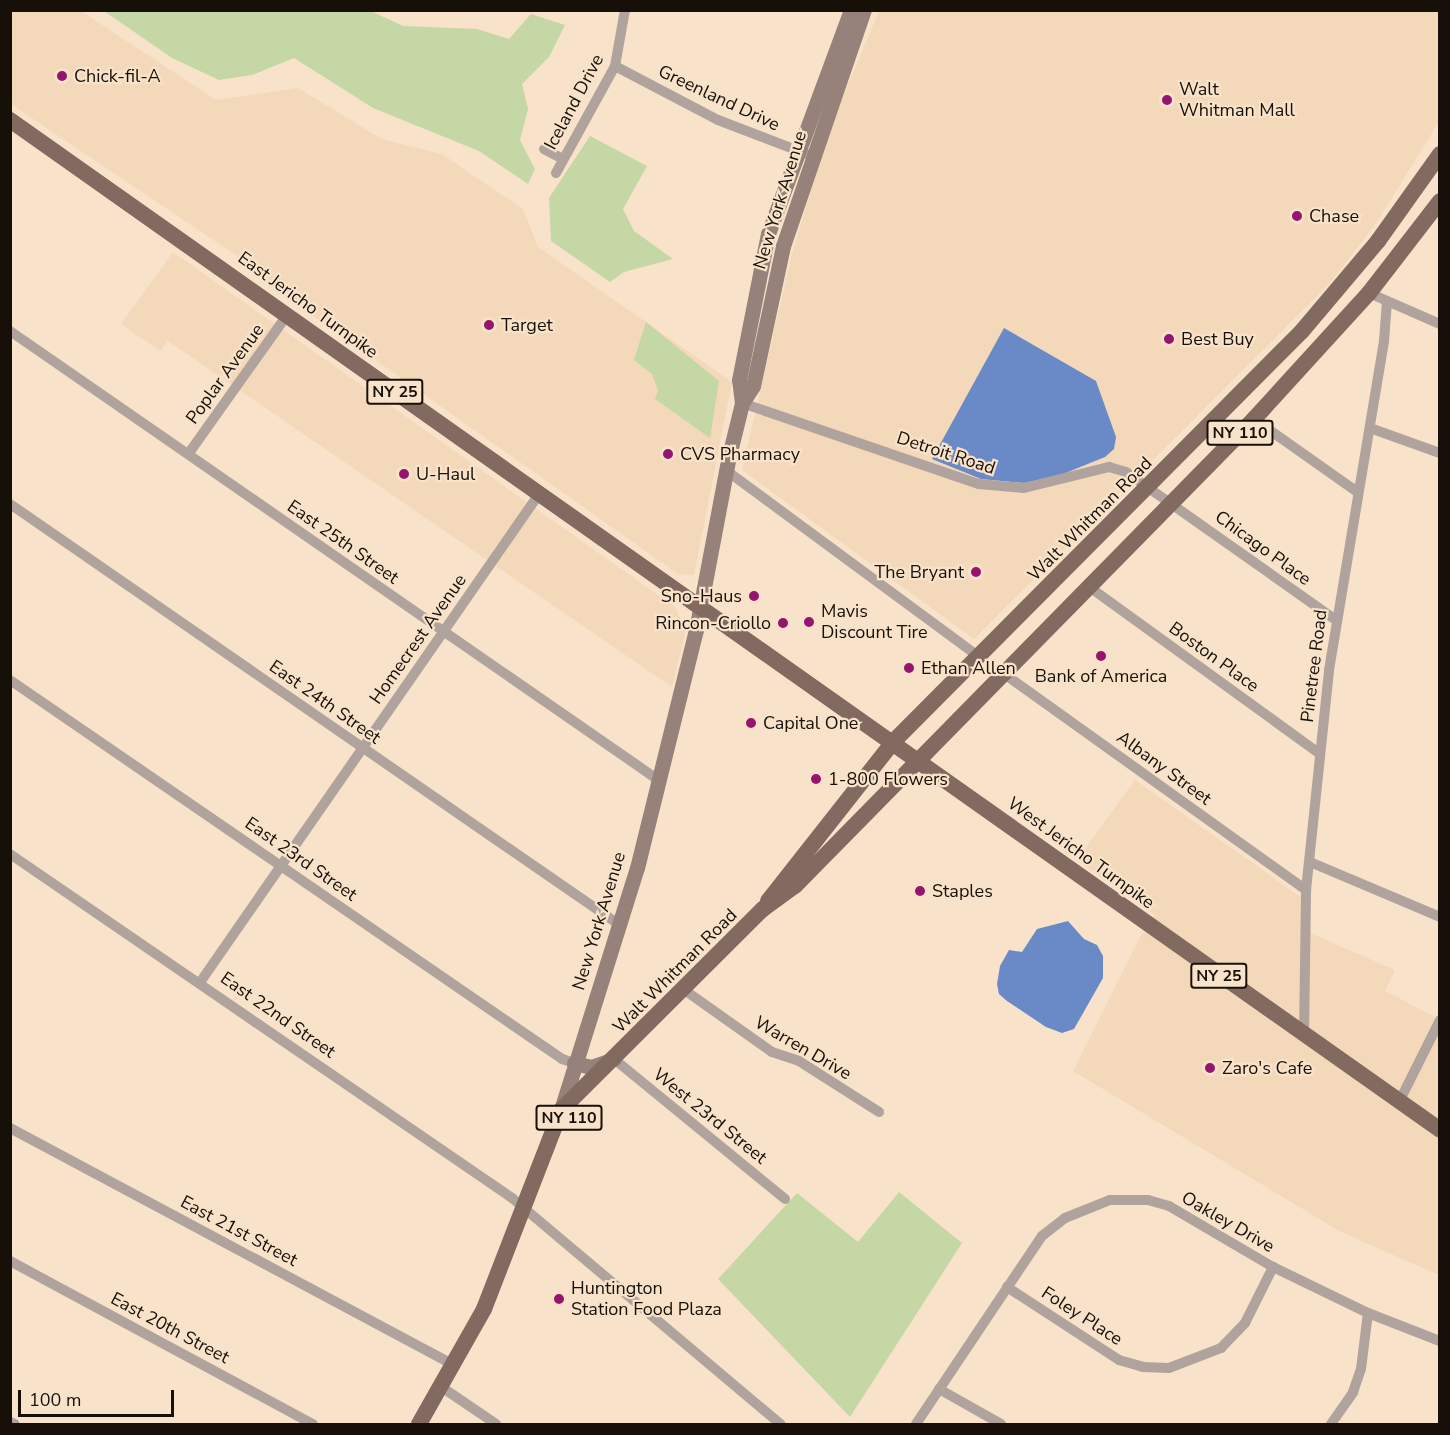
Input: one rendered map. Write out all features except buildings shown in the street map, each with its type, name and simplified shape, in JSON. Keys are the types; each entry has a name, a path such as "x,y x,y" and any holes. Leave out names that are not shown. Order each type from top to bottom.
{"main road":[{"name":"East Jericho Turnpike","path":"10,120 700,608"},
{"name":"Walt Whitman Road","path":"763,909 782,879 894,741 1150,488 1295,338 1348,278 1404,206 1440,153"},
{"name":"Walt Whitman Road","path":"561,1110 763,909 795,886 916,758 1254,419 1369,293 1440,201"},
{"path":"1369,293 1360,278 1404,206"},
{"path":"1332,336 1351,300 1348,278"},
{"name":"West Jericho Turnpike","path":"700,608 894,741 1304,1037 1440,1130"},
{"name":"Walt Whitman Road","path":"534,1182 557,1136 614,1059"},
{"name":"New York Avenue","path":"419,1425 484,1309 561,1110"}],"street":[{"name":"Iceland Drive","path":"556,173 615,66 625,10"},
{"name":"New York Avenue","path":"561,1110 574,1063 621,926 700,608 742,403 739,380 768,234 797,150 851,10"},
{"name":"New York Avenue","path":"742,403 753,386 783,246 864,10"},
{"name":"Greenland Drive","path":"615,66 718,120 812,156"},
{"path":"544,149 563,159"},
{"path":"1369,293 1440,324"},
{"name":"Pinetree Road","path":"1304,1037 1306,890 1320,754 1336,620 1356,491 1370,428 1387,301"},
{"name":"Poplar Avenue","path":"189,453 287,315"},
{"name":"East 25th Street","path":"10,331 657,779"},
{"name":"Detroit Road","path":"742,403 979,484 1024,488 1109,467 1126,472 1171,502"},
{"path":"1254,419 1356,491"},
{"path":"1370,428 1440,453"},
{"path":"727,471 979,657"},
{"name":"Homecrest Avenue","path":"201,981 539,494"},
{"name":"Chicago Place","path":"1171,502 1336,620"},
{"name":"East 24th Street","path":"10,504 621,926"},
{"name":"Boston Place","path":"1089,586 1320,754"},
{"name":"Albany Street","path":"1003,673 1306,890"},
{"name":"East 23rd Street","path":"10,680 562,1059 574,1063"},
{"name":"East 22nd Street","path":"10,854 201,981 524,1209 780,1425"},
{"path":"1310,862 1440,917"},
{"name":"Warren Drive","path":"683,989 772,1052 799,1061 879,1113"},
{"path":"1399,1102 1440,1020"},
{"path":"574,1063 591,1067 614,1059"},
{"name":"West 23rd Street","path":"614,1059 785,1199"},
{"name":"East 21st Street","path":"10,1128 452,1364"},
{"name":"Oakley Drive","path":"916,1425 1042,1236 1065,1218 1088,1206 1127,1198 1169,1206 1273,1267 1368,1313 1440,1341"},
{"name":"East 20th Street","path":"10,1261 313,1425"},
{"name":"Foley Place","path":"1007,1287 1119,1360 1169,1368 1221,1348 1245,1323 1273,1267"},
{"path":"1331,1425 1353,1392 1361,1369 1368,1313"},
{"path":"440,1386 496,1425"},
{"path":"939,1389 1001,1425"},
{"path":"10,1422 15,1425"}],"shaded area":[{"path":"10,11 81,11 216,100 298,88 382,139 442,154 523,209 538,247 732,382 694,575 678,574 282,294 240,258 11,104"},
{"path":"879,11 1439,11 1439,122 1375,225 1329,284 974,639 742,470 792,254 830,127"},
{"path":"173,252 675,607 686,629 672,687 168,341 160,351 121,324"},
{"path":"1135,780 1309,903 1310,933 1395,970 1385,991 1439,1019 1439,1275 1341,1232 1073,1071 1140,937 1155,915 1077,860"}],"green space":[{"path":"104,11 371,11 403,26 477,29 509,39 531,14 565,25 549,57 522,84 528,109 520,140 535,169 528,184 479,151 373,108 294,58 252,75 219,80 172,58"},
{"path":"590,136 647,166 623,209 634,231 673,259 624,272 610,282 551,241 549,198"},
{"path":"646,322 719,381 710,438 655,399 658,390 652,374 634,360"},
{"path":"899,1192 962,1243 850,1417 718,1279 797,1193 858,1242"}],"water":[{"path":"1004,328 1096,381 1116,437 1114,449 1105,457 1058,476 1024,483 981,479 932,459"},
{"path":"1068,921 1084,939 1097,945 1103,956 1103,978 1074,1029 1062,1033 1046,1027 1007,1001 999,994 997,984 1000,966 1009,950 1022,952 1037,929"}],"place":[{"name":"Chick-fil-A","path":"62,76"},
{"name":"Walt Whitman Mall","path":"1167,100"},
{"name":"Chase","path":"1297,216"},
{"name":"Target","path":"489,325"},
{"name":"Best Buy","path":"1169,339"},
{"name":"CVS Pharmacy","path":"668,454"},
{"name":"U-Haul","path":"404,474"},
{"name":"The Bryant","path":"976,572"},
{"name":"Sno-Haus","path":"754,596"},
{"name":"Mavis Discount Tire","path":"809,622"},
{"name":"Rincon-Criollo","path":"783,623"},
{"name":"Bank of America","path":"1101,656"},
{"name":"Ethan Allen","path":"909,668"},
{"name":"Capital One","path":"751,723"},
{"name":"1-800 Flowers","path":"816,779"},
{"name":"Staples","path":"920,891"},
{"name":"Zaro's Cafe","path":"1210,1068"},
{"name":"Huntington Station Food Plaza","path":"559,1299"}]}
